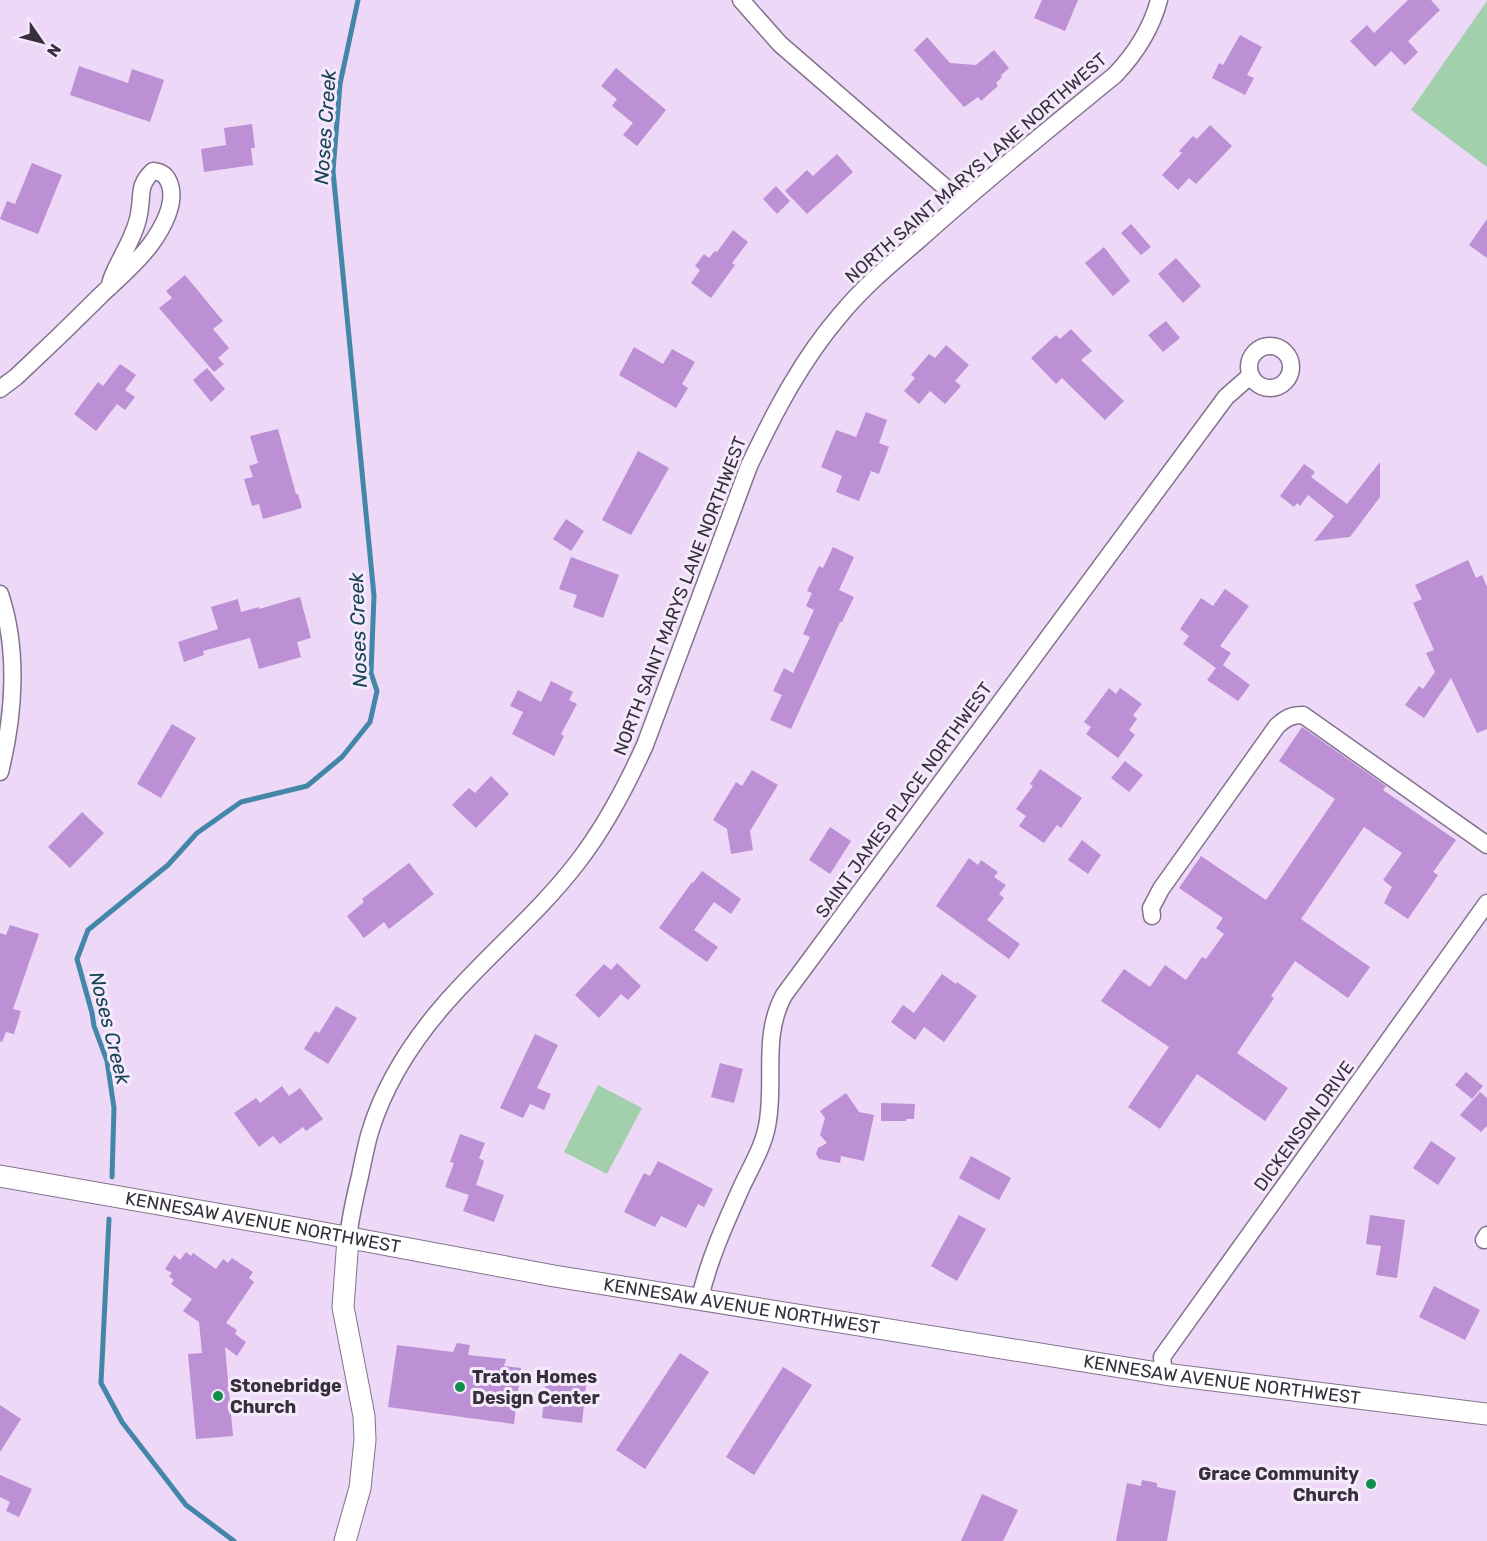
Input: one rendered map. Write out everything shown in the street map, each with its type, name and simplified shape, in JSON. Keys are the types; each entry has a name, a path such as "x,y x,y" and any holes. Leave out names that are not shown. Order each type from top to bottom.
{"street":[{"path":"741,0 780,44 962,202"},
{"name":"NORTH SAINT MARYS LANE NORTHWEST","path":"348,1239 350,1219 370,1131 383,1099 403,1061 443,1005 551,894 577,863 598,835 630,779 645,745 749,466 769,423 791,384 826,333 862,290 962,202 1121,69 1148,32 1159,0"},
{"path":"0,389 16,377 110,286 151,245 170,207 171,187 166,176 159,172 153,171 142,185 140,213 124,256 109,281 110,286"},
{"name":"SAINT JAMES PLACE NORTHWEST","path":"700,1298 724,1226 767,1127 770,1038 775,1016 784,995 1219,406 1250,376"},
{"path":"0,594 9,632 12,663 7,747 0,772"},
{"path":"1152,916 1151,908 1155,898 1206,825 1277,726 1286,718 1294,715 1303,715 1487,845"},
{"name":"DICKENSON DRIVE","path":"1164,1374 1162,1357 1487,903"},
{"name":"KENNESAW AVENUE NORTHWEST","path":"0,1176 554,1276 1164,1374 1487,1414"},
{"path":"345,1541 360,1488 365,1440 364,1416 343,1307 348,1239"}],"green space":[{"path":"1487,1 1487,167 1411,110"},
{"path":"598,1085 642,1108 607,1174 564,1152"}],"building":[{"path":"1042,0 1078,0 1065,31 1034,18"},
{"path":"1408,0 1431,0 1440,10 1408,41 1418,52 1405,65 1391,51 1375,67 1350,41 1367,25 1374,33"},
{"path":"1240,35 1262,47 1247,75 1254,78 1245,95 1212,78 1219,63 1223,65"},
{"path":"927,37 950,63 976,65 994,50 1009,68 996,83 998,86 981,101 978,97 964,107 914,50"},
{"path":"79,66 128,83 132,69 164,80 150,122 70,95"},
{"path":"616,68 666,110 637,146 623,135 633,123 612,106 617,99 601,86"},
{"path":"252,124 255,148 251,148 253,165 204,172 201,149 226,145 224,128"},
{"path":"1210,125 1232,146 1196,184 1189,178 1178,190 1162,175 1182,153 1179,151 1193,136 1197,139"},
{"path":"837,154 853,172 807,214 785,191 807,170 813,176"},
{"path":"32,163 62,175 38,234 0,219 7,201 15,204"},
{"path":"776,186 790,201 777,214 763,199"},
{"path":"1487,219 1487,258 1469,245"},
{"path":"1131,224 1151,247 1141,255 1121,233"},
{"path":"733,230 748,242 732,263 735,265 711,298 691,283 700,270 695,266 704,254 709,258 715,251 717,252"},
{"path":"1104,247 1130,281 1113,296 1085,263"},
{"path":"1176,258 1201,286 1183,303 1158,274"},
{"path":"185,275 223,321 213,329 229,348 218,358 224,364 214,372 159,308 172,298 166,291"},
{"path":"1166,321 1180,338 1163,352 1148,335"},
{"path":"1071,329 1092,351 1081,360 1124,401 1105,420 1062,378 1056,384 1031,358 1056,335 1060,339"},
{"path":"946,345 969,365 955,381 961,386 945,404 930,391 919,404 904,391 915,378 911,375 929,354 935,358"},
{"path":"634,347 663,364 672,349 695,362 682,384 688,388 676,408 619,375"},
{"path":"120,364 136,375 125,390 135,397 125,410 117,404 96,431 74,414 98,382 103,386"},
{"path":"207,368 225,389 211,402 193,380"},
{"path":"866,412 887,420 879,443 889,447 879,474 871,471 859,501 836,492 842,476 821,467 836,430 856,437"},
{"path":"278,429 302,508 263,519 259,504 252,506 244,479 253,477 249,466 258,463 250,436"},
{"path":"638,451 669,468 631,535 602,520"},
{"path":"1380,462 1380,497 1350,537 1314,541 1334,516 1308,495 1300,506 1297,503 1294,507 1280,496 1304,464 1315,472 1311,477 1347,504"},
{"path":"566,519 584,531 571,551 553,539"},
{"path":"833,547 854,557 839,590 854,597 840,622 791,729 770,720 782,695 773,691 784,668 793,673 810,637 803,634 814,610 806,606 812,593 807,591 819,566 823,568"},
{"path":"571,557 619,575 603,618 573,607 577,595 559,589"},
{"path":"1468,560 1476,578 1482,575 1487,587 1487,729 1477,733 1451,678 1424,718 1405,705 1419,686 1423,689 1435,672 1426,653 1434,650 1413,603 1422,599 1415,585"},
{"path":"1225,589 1249,606 1220,646 1231,653 1223,665 1250,685 1238,701 1207,680 1216,668 1183,644 1189,636 1180,629 1201,598 1213,606"},
{"path":"300,597 311,638 297,642 301,657 259,669 250,638 203,651 204,655 184,662 178,642 218,629 211,607 238,599 241,612"},
{"path":"551,681 573,692 569,700 577,704 561,734 564,736 554,756 512,734 523,712 510,706 518,690 541,702"},
{"path":"1109,688 1116,694 1120,688 1142,704 1133,715 1137,719 1129,730 1135,735 1118,758 1086,734 1091,727 1084,722"},
{"path":"172,724 196,738 161,798 137,784"},
{"path":"1302,727 1386,786 1383,790 1456,840 1433,872 1438,875 1408,919 1384,903 1392,887 1383,880 1402,853 1364,827 1301,919 1370,967 1348,998 1295,961 1271,996 1274,998 1237,1053 1288,1088 1265,1121 1197,1074 1160,1129 1128,1107 1169,1047 1101,1001 1124,969 1150,987 1165,965 1186,980 1202,957 1206,959 1224,934 1216,928 1223,918 1179,888 1201,856 1266,900 1335,799 1279,761"},
{"path":"1125,761 1143,775 1129,792 1111,778"},
{"path":"1040,769 1082,798 1061,828 1057,825 1044,843 1019,826 1026,816 1016,809 1033,786 1030,784"},
{"path":"752,770 778,785 750,831 753,850 731,854 727,829 713,820 736,782 742,786"},
{"path":"491,776 509,794 476,828 452,805 469,788 475,793"},
{"path":"82,812 104,833 70,868 48,847"},
{"path":"830,827 851,841 830,874 809,860"},
{"path":"1082,840 1101,855 1088,874 1068,860"},
{"path":"969,858 978,865 981,860 998,872 994,877 1006,885 999,894 1004,898 987,920 1020,944 1009,959 936,906"},
{"path":"409,863 434,894 389,929 384,922 364,938 347,916 364,902 362,899"},
{"path":"702,871 741,899 731,914 714,902 694,930 718,947 707,962 659,928"},
{"path":"10,925 39,934 13,1009 21,1011 14,1034 6,1032 2,1042 0,1041 0,933 6,935"},
{"path":"617,963 641,986 628,1000 621,994 599,1018 575,995 604,964 611,970"},
{"path":"942,974 977,996 944,1042 924,1027 915,1040 891,1022 903,1005 914,1013"},
{"path":"336,1006 357,1018 328,1064 304,1049 315,1031 319,1033"},
{"path":"535,1034 558,1045 537,1088 551,1094 544,1110 530,1104 523,1118 500,1108"},
{"path":"720,1063 743,1069 734,1103 711,1097"},
{"path":"1466,1072 1483,1086 1472,1099 1455,1085"},
{"path":"282,1086 289,1096 300,1088 323,1119 306,1131 303,1127 280,1144 273,1136 259,1147 234,1113 256,1098 260,1103"},
{"path":"1480,1092 1487,1098 1487,1126 1481,1132 1460,1115"},
{"path":"846,1093 859,1112 874,1115 864,1161 841,1156 840,1163 819,1159 816,1154 818,1148 827,1143 820,1135 825,1118 820,1111"},
{"path":"881,1103 915,1104 914,1119 881,1121"},
{"path":"460,1134 485,1143 479,1158 484,1161 476,1185 504,1195 494,1222 463,1211 469,1195 445,1187 454,1163 450,1162"},
{"path":"1431,1141 1456,1158 1438,1185 1413,1168"},
{"path":"971,1156 1011,1178 999,1200 959,1178"},
{"path":"658,1161 713,1189 704,1207 698,1204 686,1228 661,1216 655,1227 624,1212 644,1173 650,1176"},
{"path":"959,1215 986,1229 957,1281 931,1266"},
{"path":"1370,1215 1405,1220 1397,1278 1376,1275 1381,1246 1366,1244"},
{"path":"186,1252 191,1256 193,1253 216,1269 223,1259 228,1263 232,1258 253,1272 249,1278 254,1282 226,1323 237,1330 235,1334 246,1342 237,1356 225,1347 233,1436 196,1439 188,1354 202,1353 199,1322 183,1311 192,1299 171,1284 174,1280 169,1276 172,1273 165,1269 174,1255 180,1260"},
{"path":"1434,1286 1480,1310 1465,1340 1419,1317"},
{"path":"457,1343 470,1345 468,1355 506,1359 504,1366 521,1368 514,1424 388,1407 397,1345 453,1352"},
{"path":"680,1353 709,1372 645,1469 616,1450"},
{"path":"783,1367 812,1385 754,1475 726,1457"},
{"path":"547,1373 587,1377 582,1423 542,1418"},
{"path":"0,1405 21,1419 0,1452"},
{"path":"0,1475 32,1489 19,1517 6,1511 10,1502 0,1497"},
{"path":"1142,1480 1157,1483 1157,1487 1176,1491 1167,1541 1116,1541 1127,1483 1141,1486"},
{"path":"982,1494 1018,1510 1003,1541 961,1541"}],"waterway":[{"name":"Noses Creek","path":"112,1177 114,1108 107,1061 94,1026 77,959 88,930 168,865 197,833 241,802 307,786 342,757 370,722 377,691 371,673 374,596 333,171 340,84 358,0"},
{"name":"Noses Creek","path":"109,1219 101,1383 122,1422 186,1505 234,1541"}],"place":[{"name":"Traton Homes Design Center","path":"460,1387"},
{"name":"Stonebridge Church","path":"218,1396"},
{"name":"Grace Community Church","path":"1371,1484"}]}
